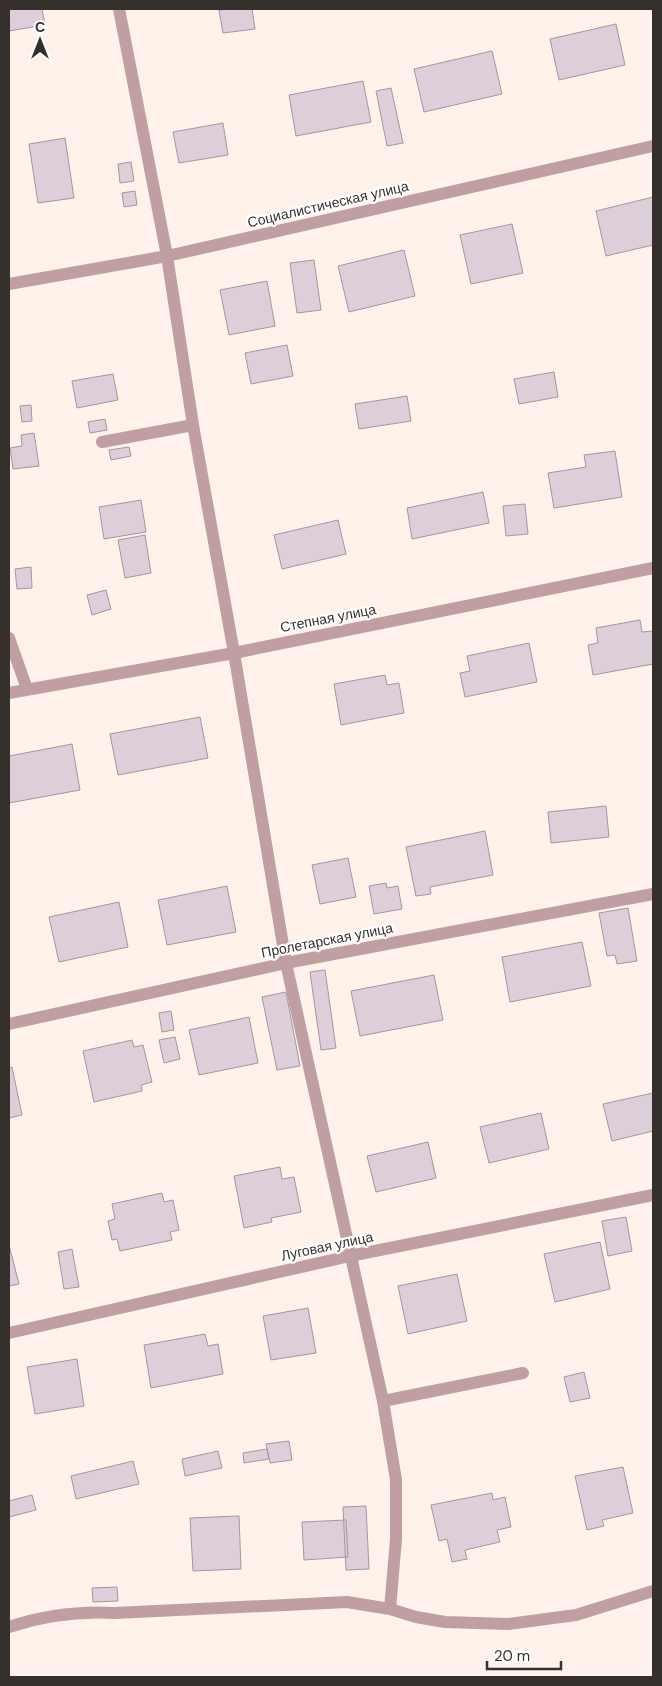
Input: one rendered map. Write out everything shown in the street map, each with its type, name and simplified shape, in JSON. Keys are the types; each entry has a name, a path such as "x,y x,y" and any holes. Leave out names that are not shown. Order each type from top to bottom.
{"street":[{"path":"119,9 167,256 193,425 234,652 286,963 383,1401 396,1480 396,1539 390,1609"},
{"name":"Социалистическая улица","path":"9,284 167,256 653,146"},
{"path":"102,442 193,425"},
{"name":"Степная улица","path":"9,693 234,652 653,568"},
{"path":"9,638 27,689"},
{"name":"Пролетарская улица","path":"9,1024 286,963 653,894"},
{"name":"Луговая улица","path":"9,1333 350,1256 653,1195"},
{"path":"383,1401 523,1373"},
{"path":"9,1627 38,1617 82,1611 114,1613 347,1602 390,1609 416,1617 446,1622 508,1624 576,1616 653,1592"}],"building":[{"path":"9,9 42,9 45,25 9,31"},
{"path":"252,9 255,29 223,33 219,10"},
{"path":"616,24 625,65 559,80 550,39"},
{"path":"492,51 502,94 424,112 414,69"},
{"path":"363,81 371,122 296,136 289,95"},
{"path":"391,88 403,143 387,146 376,91"},
{"path":"223,123 228,155 179,163 173,132"},
{"path":"65,138 74,198 38,203 29,144"},
{"path":"131,162 134,181 120,183 118,164"},
{"path":"135,191 137,205 124,207 122,193"},
{"path":"653,197 653,245 606,256 596,211"},
{"path":"512,224 523,273 471,284 460,235"},
{"path":"404,250 415,296 349,312 338,266"},
{"path":"314,260 321,310 297,313 290,263"},
{"path":"267,281 275,326 229,335 220,290"},
{"path":"287,345 293,376 251,384 245,353"},
{"path":"554,372 558,397 519,404 514,379"},
{"path":"113,374 118,400 77,408 72,381"},
{"path":"407,396 411,421 359,429 355,404"},
{"path":"31,405 32,421 22,422 20,406"},
{"path":"105,419 107,430 90,433 88,422"},
{"path":"34,433 39,466 13,469 10,448 22,446 21,435"},
{"path":"129,447 131,456 111,460 109,450"},
{"path":"615,451 622,497 554,508 548,473 586,467 584,455"},
{"path":"483,492 489,523 412,539 407,508"},
{"path":"141,500 146,532 104,539 99,507"},
{"path":"525,504 528,534 506,536 503,506"},
{"path":"338,520 346,554 282,569 274,535"},
{"path":"145,535 151,573 125,578 118,540"},
{"path":"31,567 32,588 17,589 15,569"},
{"path":"106,590 111,609 92,615 87,595"},
{"path":"640,620 642,632 653,631 653,664 593,675 588,645 598,643 596,628"},
{"path":"529,643 537,682 465,697 460,673 470,671 467,656"},
{"path":"385,675 387,685 399,683 404,713 341,725 334,684"},
{"path":"200,717 208,758 118,775 110,734"},
{"path":"72,744 80,790 9,803 9,756"},
{"path":"606,806 609,837 551,843 548,812"},
{"path":"485,831 493,875 430,887 431,894 416,896 406,847"},
{"path":"348,858 356,897 320,904 312,865"},
{"path":"386,883 387,888 398,886 402,909 374,914 369,886"},
{"path":"227,886 236,932 167,945 158,900"},
{"path":"119,902 128,947 59,962 49,917"},
{"path":"628,908 637,961 617,964 615,955 607,956 599,913"},
{"path":"582,942 591,986 510,1002 502,957"},
{"path":"325,970 336,1048 321,1050 310,972"},
{"path":"434,975 443,1020 360,1036 351,991"},
{"path":"286,992 300,1066 277,1070 262,997"},
{"path":"171,1011 174,1030 162,1032 159,1013"},
{"path":"249,1017 258,1063 199,1075 189,1030"},
{"path":"175,1037 180,1059 164,1063 159,1040"},
{"path":"132,1040 134,1047 143,1045 152,1082 141,1085 142,1091 94,1102 83,1051"},
{"path":"12,1067 22,1115 9,1118 9,1068"},
{"path":"653,1093 653,1131 612,1141 603,1104"},
{"path":"541,1113 549,1149 489,1163 480,1127"},
{"path":"428,1142 436,1178 376,1192 367,1156"},
{"path":"280,1167 282,1179 294,1177 301,1212 271,1218 272,1222 244,1228 234,1176"},
{"path":"162,1193 164,1202 173,1200 179,1230 170,1232 172,1240 120,1251 117,1239 112,1240 108,1221 115,1219 112,1204"},
{"path":"626,1217 632,1251 608,1256 602,1221"},
{"path":"600,1242 610,1289 555,1302 544,1254"},
{"path":"9,1245 19,1284 9,1286"},
{"path":"72,1249 79,1287 64,1289 58,1252"},
{"path":"457,1274 467,1321 408,1334 398,1286"},
{"path":"308,1308 316,1353 271,1360 263,1316"},
{"path":"205,1334 208,1346 218,1344 223,1374 151,1388 144,1345"},
{"path":"77,1359 84,1406 35,1414 27,1367"},
{"path":"584,1372 590,1398 570,1402 564,1377"},
{"path":"289,1441 292,1460 270,1463 266,1444"},
{"path":"267,1449 269,1459 244,1463 243,1453"},
{"path":"218,1451 222,1468 185,1476 182,1459"},
{"path":"133,1461 139,1484 76,1499 71,1476"},
{"path":"623,1467 633,1513 602,1520 604,1526 587,1530 575,1476"},
{"path":"492,1493 493,1500 505,1497 511,1527 497,1530 500,1542 465,1550 467,1559 452,1562 447,1539 439,1541 431,1505"},
{"path":"32,1495 36,1510 9,1517 9,1501"},
{"path":"366,1506 369,1569 346,1570 343,1507"},
{"path":"239,1516 241,1569 193,1571 190,1518"},
{"path":"346,1520 348,1557 304,1560 302,1522"},
{"path":"117,1587 118,1601 93,1602 92,1588"}]}
